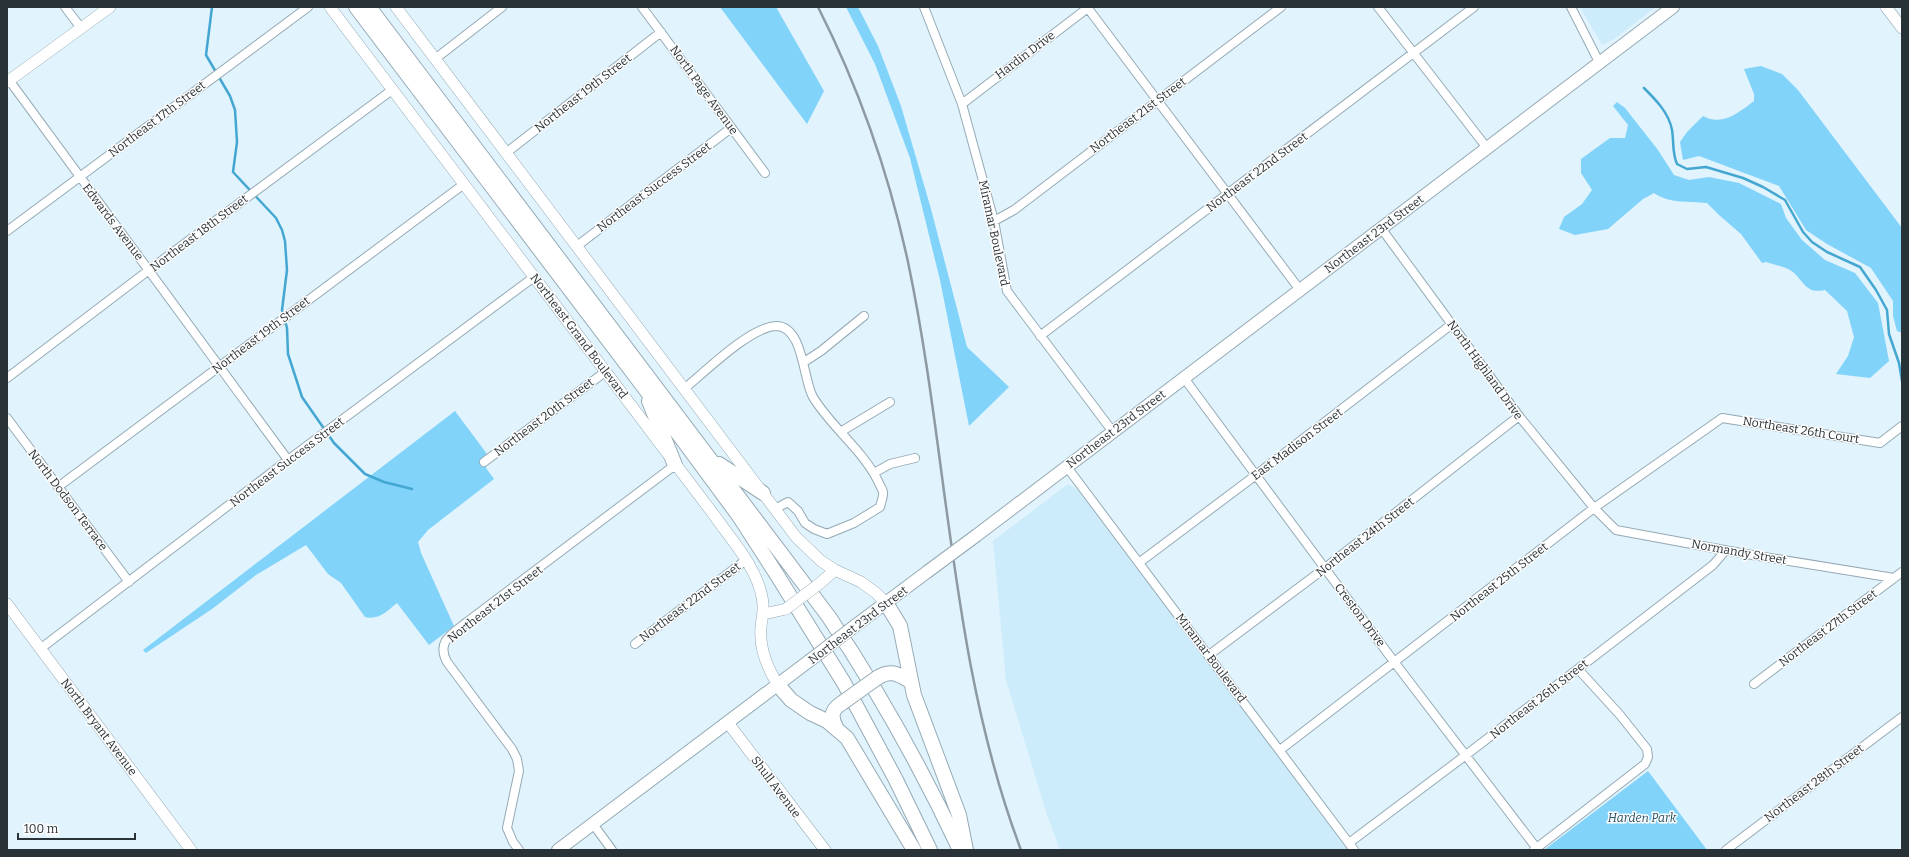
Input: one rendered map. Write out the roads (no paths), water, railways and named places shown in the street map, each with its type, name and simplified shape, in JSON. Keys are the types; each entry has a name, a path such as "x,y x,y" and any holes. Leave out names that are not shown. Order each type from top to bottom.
{"highway":[{"path":"356,7 643,386 739,516 844,683 882,754 930,850"},
{"path":"369,7 829,617 865,670 933,793 960,850"},
{"path":"643,386 676,466"},
{"path":"709,457 763,493"},
{"path":"886,603 900,626 904,640 910,681 959,815 966,850"},
{"path":"836,727 833,721 833,710 884,674 896,673 910,681"},
{"path":"778,685 791,700 836,727 847,738 914,850"}],"main road":[{"path":"8,81 110,7"},
{"name":"Northeast Grand Boulevard","path":"330,7 746,560 757,580 762,597 764,614 761,627 762,643 770,672 778,685"},
{"path":"396,7 796,537 810,551 835,570 861,582 876,593 886,603"},
{"name":"Northeast 23rd Street","path":"558,850 977,535 1673,7"},
{"path":"1886,7 1902,28"},
{"path":"764,614 786,609 835,570"},
{"name":"North Bryant Avenue","path":"7,604 191,850"},
{"name":"Shull Avenue","path":"728,723 825,850"}],"street":[{"path":"65,7 81,28"},
{"name":"Northeast 17th Street","path":"7,231 308,7"},
{"path":"435,59 502,7"},
{"name":"North Page Avenue","path":"642,7 765,173"},
{"name":"Miramar Boulevard","path":"924,7 962,104 994,222 1006,291 1113,432"},
{"path":"1088,7 1229,193 1300,290"},
{"name":"Hardin Drive","path":"962,104 1088,7"},
{"name":"Northeast 21st Street","path":"994,222 1014,210 1281,7"},
{"path":"1378,7 1415,52 1487,148"},
{"name":"Northeast 22nd Street","path":"1040,336 1474,7"},
{"path":"1571,7 1599,62"},
{"name":"Northeast 19th Street","path":"506,153 661,32"},
{"name":"Edwards Avenue","path":"8,81 288,460"},
{"name":"Northeast 18th Street","path":"7,378 149,270 392,90"},
{"name":"Northeast Success Street","path":"576,246 732,128"},
{"name":"Northeast 19th Street","path":"58,487 464,184"},
{"name":"North Highland Drive","path":"1381,228 1519,416 1594,508"},
{"name":"Northeast Success Street","path":"40,649 288,460 534,277"},
{"path":"804,362 822,351 864,316"},
{"name":"East Madison Street","path":"1140,562 1452,324"},
{"path":"684,389 747,337 776,326 786,330 796,340 804,362 811,395 820,409 842,431 874,473 883,492 880,507 854,523 827,534 814,529 805,523 798,511 788,502 775,509"},
{"name":"Northeast 20th Street","path":"484,462 605,372"},
{"name":"Creston Drive","path":"1184,378 1395,663 1536,849"},
{"path":"842,431 890,402"},
{"name":"Northeast 24th Street","path":"1209,655 1325,568 1519,416"},
{"name":"North Dodson Terrace","path":"7,418 129,582"},
{"name":"Northeast 25th Street","path":"1280,750 1395,663 1594,508 1722,418"},
{"name":"Northeast 26th Court","path":"1722,418 1880,443 1902,426"},
{"path":"874,473 890,464 915,458"},
{"name":"Northeast 21st Street","path":"518,850 507,828 519,771 517,759 512,749 447,662 443,655 443,646 448,637 467,622 676,466"},
{"name":"Miramar Boulevard","path":"1066,467 1140,562 1354,850"},
{"name":"Normandy Street","path":"1594,508 1616,530 1894,578"},
{"name":"Northeast 26th Street","path":"1349,843 1466,756 1713,565 1726,550"},
{"name":"Northeast 22nd Street","path":"635,644 746,560"},
{"name":"Northeast 27th Street","path":"1754,684 1902,572"},
{"path":"1536,849 1645,764 1648,757 1648,749 1620,715 1578,669"},
{"name":"Northeast 28th Street","path":"1726,850 1902,717"},
{"path":"593,824 612,850"}],"waterway":[{"path":"212,7 206,55 230,96 235,110 237,142 233,172 276,218 282,230 285,241 287,270 282,310 287,328 288,354 302,397 334,443 365,474 384,482 412,489"},
{"path":"1644,88 1657,102 1668,118 1672,130 1675,160 1677,164 1687,169 1706,167 1743,178 1763,187 1785,200 1803,232 1812,242 1827,252 1860,267 1876,290 1887,310 1889,334 1899,363 1902,381"}],"railway":[{"path":"818,7 847,69 871,132 892,196 908,262 922,336 953,559 979,707 997,779 1021,850"}],"park label":[{"name":"Harden Park","path":"1642,818"}]}
